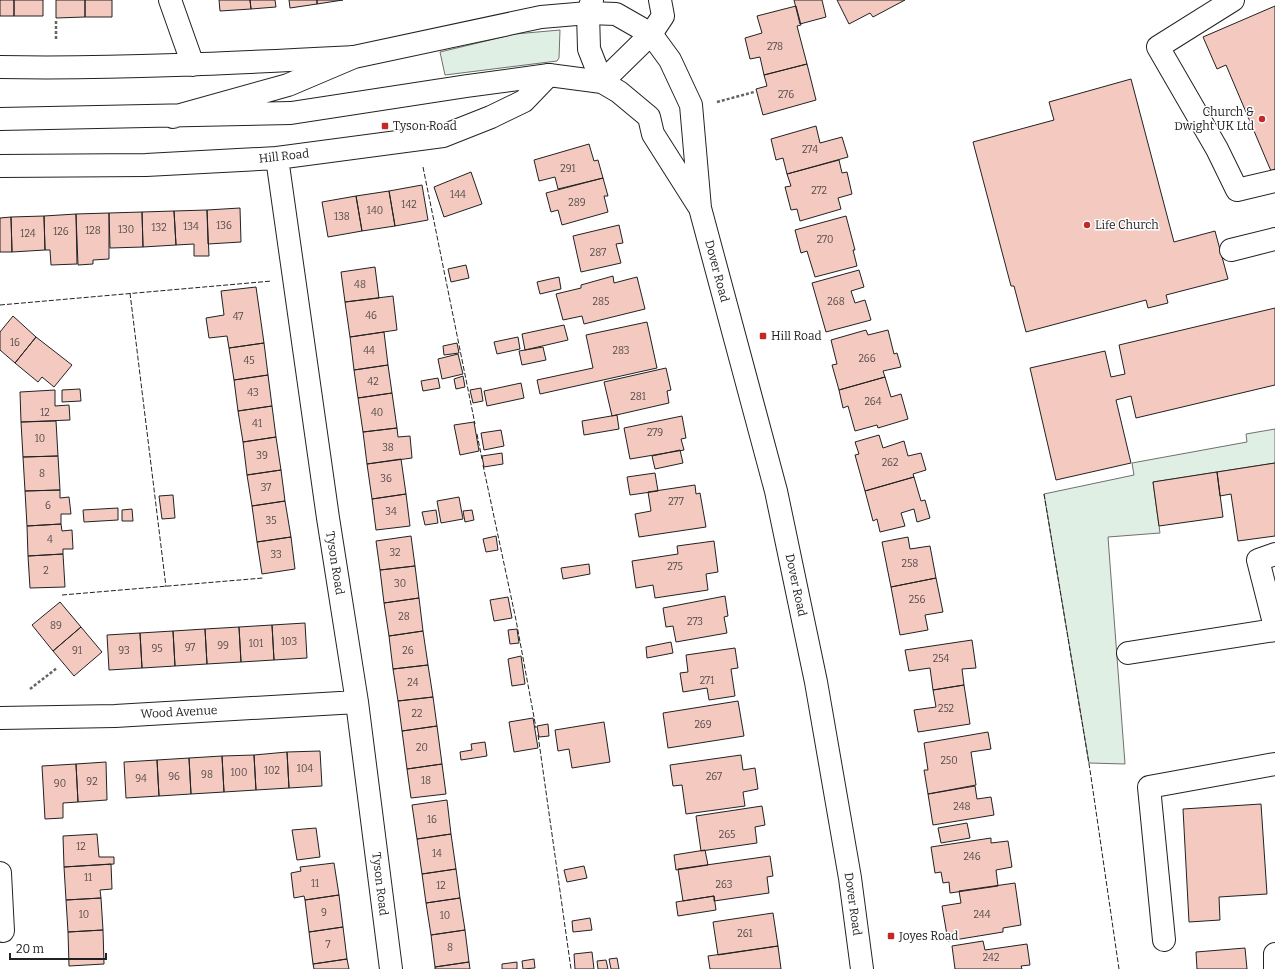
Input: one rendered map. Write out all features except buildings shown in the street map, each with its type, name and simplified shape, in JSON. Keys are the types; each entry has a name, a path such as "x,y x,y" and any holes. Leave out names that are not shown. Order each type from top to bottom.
{"street":[{"path":"170,0 193,65"},
{"path":"602,82 651,34 663,16 660,0"},
{"path":"1233,0 1158,47 1217,149 1237,190 1275,181"},
{"path":"0,67 58,68 193,65 354,57 590,6 616,14 651,34 670,60 691,105 700,208"},
{"path":"590,6 589,49 602,82"},
{"path":"173,117 288,85 354,57"},
{"path":"0,118 173,117 291,114 466,86 549,75 602,82 619,92 649,117 653,134 700,208"},
{"name":"Hill Road","path":"0,166 146,165 277,158 443,136 524,101 549,75"},
{"name":"Tyson Road","path":"277,158 329,525 357,702 391,969"},
{"name":"Dover Road","path":"700,208 776,491 816,682 850,878 862,969"},
{"path":"1231,250 1275,239"},
{"path":"1128,652 1275,628 1267,557"},
{"name":"Wood Avenue","path":"0,718 115,716 357,702"},
{"path":"1164,940 1149,787 1275,764"},
{"path":"0,873 3,931"},
{"path":"1275,954 1275,969"}],"path":[{"path":"710,104 754,92"},
{"path":"27,691 57,668"}],"green space":[{"path":"560,30 559,58 557,61 445,75 440,52 515,34"},
{"path":"1275,429 1275,463 1153,482 1160,533 1108,537 1125,764 1089,763 1044,494 1134,475 1132,463 1247,442 1246,434"}],"fence":[{"path":"423,167 475,424"},
{"path":"0,305 272,281"},
{"path":"130,293 166,587"},
{"path":"477,434 482,459"},
{"path":"483,465 516,620 536,728"},
{"path":"1044,494 1090,770 1119,969"},
{"path":"62,595 263,578"},
{"path":"538,735 571,969"}],"place":[{"name":"Church & Dwight UK Ltd","path":"1262,119"},
{"name":"Tyson Road","path":"385,126"},
{"name":"Life Church","path":"1087,225"},
{"name":"Hill Road","path":"763,336"},
{"name":"Joyes Road","path":"891,936"}]}
